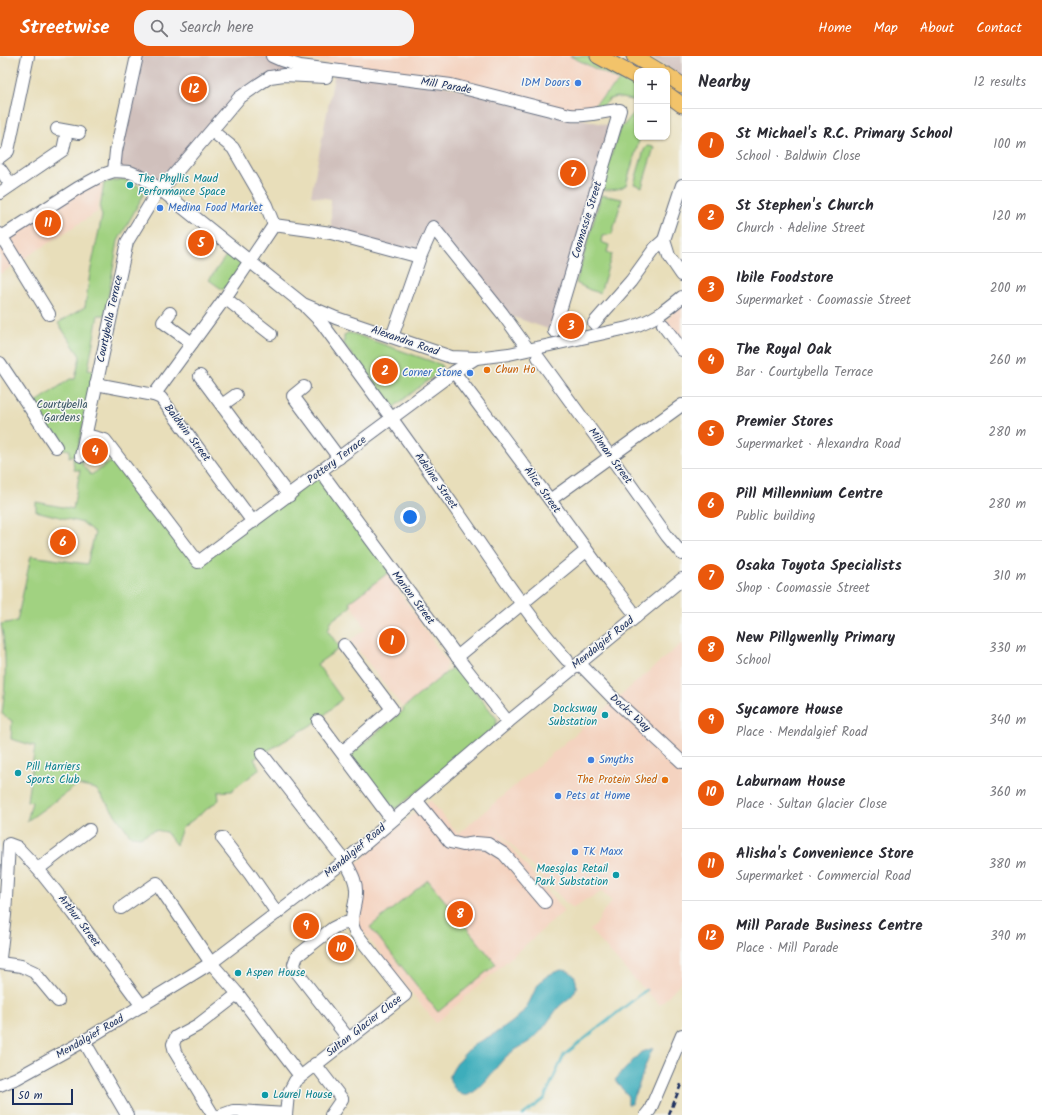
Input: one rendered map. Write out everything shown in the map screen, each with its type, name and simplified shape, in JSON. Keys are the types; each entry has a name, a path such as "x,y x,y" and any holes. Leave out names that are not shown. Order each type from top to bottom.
{"main road":[{"path":"598,56 634,75"},
{"path":"634,56 655,68"},
{"path":"670,77 682,85"},
{"path":"670,96 682,105"}],"street":[{"path":"0,157 8,151 28,56"},
{"path":"49,314 1,236 102,174 114,171 116,151 136,56"},
{"name":"Mill Parade","path":"272,56 300,66 451,85 570,115 582,116 605,111 620,110"},
{"path":"160,190 239,98 259,84 270,77 284,75 326,77"},
{"name":"Coomassie Street","path":"554,331 620,110"},
{"path":"0,193 63,150 62,130 79,133"},
{"path":"212,131 233,148 266,205 274,225"},
{"path":"0,169 11,185"},
{"name":"Alexandra Road","path":"114,171 130,172 142,177 303,304 336,318 451,357 476,358 533,353 648,322 664,312 682,296"},
{"path":"594,323 631,281 655,248 664,240 682,185"},
{"name":"Courtybella Terrace","path":"81,456 127,242 160,190"},
{"path":"274,225 330,233 420,257 392,337"},
{"path":"154,395 225,298 274,225"},
{"name":"Milman Street","path":"420,257 433,227 533,353 610,456 667,536 682,554"},
{"path":"664,240 669,256 682,275"},
{"path":"225,298 271,334"},
{"name":"Adeline Street","path":"303,304 320,322 392,418 522,604 546,637 567,660"},
{"path":"170,313 163,322 192,343"},
{"path":"663,325 682,350"},
{"name":"Pottery Terrace","path":"86,435 105,440 198,562 289,496 454,372 476,358"},
{"path":"0,363 56,447"},
{"name":"Alice Street","path":"454,372 550,500 586,551 631,609"},
{"path":"200,376 289,496"},
{"name":"Baldwin Street","path":"96,384 154,395 161,398 253,522"},
{"path":"304,386 293,396 339,458"},
{"path":"222,405 236,395"},
{"path":"550,500 682,405"},
{"name":"Marion Street","path":"321,472 457,657 508,722"},
{"path":"457,657 586,551"},
{"name":"Mendalgief Road","path":"0,1085 17,1078 84,1041 211,963 344,861 508,722 682,579"},
{"path":"342,752 392,709 344,645"},
{"name":"Docks Way","path":"579,663 616,702 682,762"},
{"path":"318,721 392,820"},
{"path":"262,754 344,861 353,875 356,889 352,922 341,924 333,928 297,956 294,964 296,971 348,1038"},
{"path":"416,800 450,842 463,845 476,843 488,844 504,854 545,902"},
{"path":"38,869 89,830"},
{"path":"222,838 250,874 277,913"},
{"name":"Arthur Street","path":"0,958 5,915 9,844 17,847 38,869 74,914 142,1006"},
{"path":"121,908 157,883 211,963 238,994 300,1076"},
{"name":"Sultan Glacier Close","path":"286,1115 290,1087 300,1076 405,995 355,932 352,922"},
{"path":"0,963 21,966 34,972 58,1001"},
{"path":"213,1115 175,1052 173,1044 176,1037 198,1025 238,994"},
{"path":"646,1115 650,1110 682,1035"},
{"path":"84,1041 127,1115"},
{"name":"Sultan Glacier Close","path":"315,1064 342,1099 331,1115"},
{"path":"222,1115 239,1111 286,1115"}],"shaded area":[{"path":"137,56 272,56 450,87 615,127 554,331 502,313 433,227 420,257 331,233 331,199 311,196 335,71 284,75 259,84 161,190 114,171"},
{"path":"293,56 570,56 620,81 592,106 592,110 582,113 412,73 410,76 332,64"},
{"path":"649,56 682,56 682,76"},
{"path":"102,175 101,193 97,212 0,274 0,238"},
{"path":"682,301 682,345 663,325"},
{"path":"387,573 447,662 444,674 403,708 350,640 366,629 349,602"},
{"path":"682,643 682,981 660,1005 632,977 590,930 596,925 604,910 612,902 602,891 572,909 490,822 564,911 436,1023 359,927 358,916 362,899 362,882 353,866 430,800 458,834"}],"green space":[{"path":"570,56 586,56 634,80 634,100 616,97 610,99 601,108 592,110 592,106 620,81"},
{"path":"634,114 634,140 639,140 626,185 618,189 603,190 601,187 620,128"},
{"path":"647,146 654,147 642,187 634,184 644,150"},
{"name":"Courtybella Gardens","path":"122,179 141,188 144,194 118,241 105,315 98,315 88,370 94,371 77,454 69,457 70,450 58,448 60,435 52,433 34,407 35,403 70,379 75,379 80,356 58,323 85,307 90,273 102,216 100,209 104,183"},
{"path":"601,195 622,199 612,234 602,236 601,242 609,245 607,252 612,254 600,293 576,283"},
{"path":"228,253 243,265 223,290 209,280"},
{"path":"347,333 351,333 442,365 442,367 440,371 391,408 344,344 344,336"},
{"path":"81,456 83,466 91,475 118,457 198,562 321,472 392,570 349,602 351,606 331,621 328,631 340,648 317,664 342,699 318,721 254,759 260,769 231,791 218,792 219,800 182,828 176,845 166,832 155,830 140,837 131,836 96,789 77,785 27,821 32,802 27,801 35,746 11,739 12,721 2,714 5,669 1,624 17,621 31,556 87,564 95,533 83,523 36,511 36,502 73,509 80,470 74,470 73,458"},
{"path":"453,667 456,667 497,719 496,726 397,808 389,808 351,758 352,753"},
{"path":"428,880 496,964 438,1012 370,927"}],"water":[{"path":"561,970 570,972 574,976 576,988 572,995 558,1008 538,1035 508,1055 474,1092 465,1095 458,1092 451,1082 450,1076 454,1067 461,1058 473,1045 500,1030 520,1015 526,1008 539,983 544,978"},
{"path":"653,1048 633,1097 632,1104 628,1104 628,1096 615,1080 640,1053"}],"waterway":[{"path":"523,1115 544,1099 564,1055 646,990"}],"railway":[{"path":"669,1115 682,1082"}],"place":[{"name":"IDM Doors","path":"578,83"},
{"name":"Mill Parade Business Centre","path":"194,89"},
{"name":"Osaka Toyota Specialists","path":"573,173"},
{"name":"The Phyllis Maud Performance Space","path":"130,185"},
{"name":"Medina Food Market","path":"160,208"},
{"name":"Alisha's Convenience Store","path":"48,223"},
{"name":"Premier Stores","path":"201,243"},
{"name":"Ibile Foodstore","path":"571,326"},
{"name":"Chun Ho","path":"487,370"},
{"name":"St Stephen's Church","path":"385,371"},
{"name":"Corner Stone","path":"470,373"},
{"name":"The Royal Oak","path":"95,451"},
{"name":"Pill Millennium Centre","path":"63,542"},
{"name":"St Michael's R.C. Primary School","path":"392,641"},
{"name":"Docksway Substation","path":"605,715"},
{"name":"Smyths","path":"591,760"},
{"name":"Pill Harriers Sports Club","path":"18,773"},
{"name":"The Protein Shed","path":"665,780"},
{"name":"Pets at Home","path":"558,796"},
{"name":"TK Maxx","path":"575,852"},
{"name":"Maesglas Retail Park Substation","path":"616,875"},
{"name":"New Pillgwenlly Primary","path":"460,914"},
{"name":"Sycamore House","path":"306,926"},
{"name":"Laburnam House","path":"341,948"},
{"name":"Aspen House","path":"238,973"},
{"name":"Laurel House","path":"265,1095"}]}
